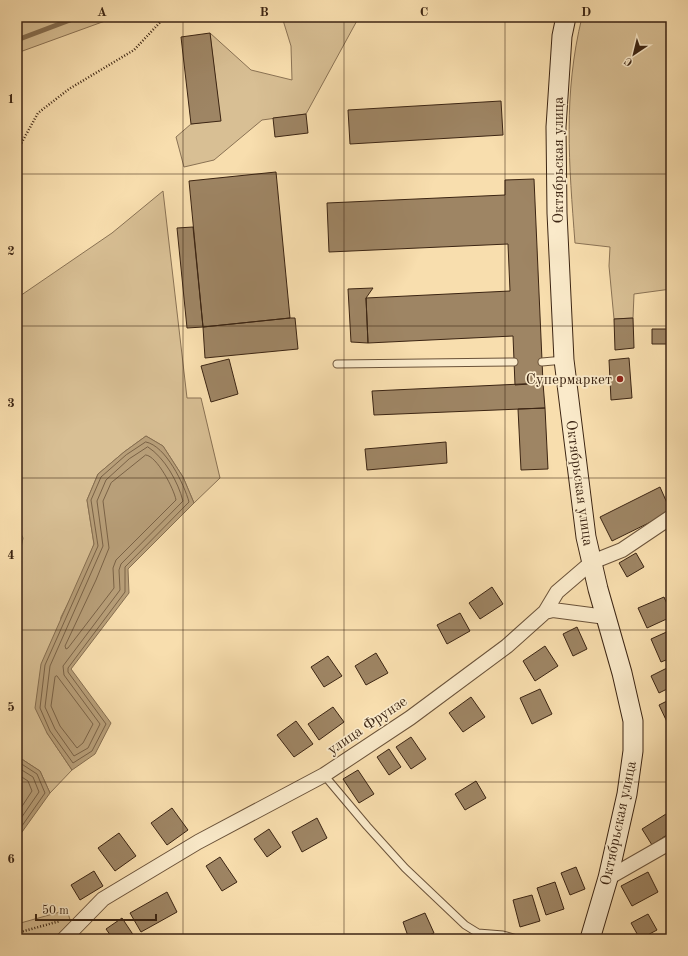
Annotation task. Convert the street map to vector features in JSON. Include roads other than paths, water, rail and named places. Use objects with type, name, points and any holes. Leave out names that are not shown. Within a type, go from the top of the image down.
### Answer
[{"type":"main road","name":"Октябрьская улица","points":[[566,17],[562,36],[556,127],[557,213],[564,360],[586,537],[622,673],[633,721],[633,751],[627,794],[608,878],[590,939]]},
{"type":"street","name":"улица Фрунзе","points":[[64,939],[103,899],[171,858],[324,774],[410,718],[507,646],[545,612],[557,592],[592,562],[622,550],[671,517]]},
{"type":"street","points":[[545,612],[553,610],[606,617]]},
{"type":"street","points":[[608,878],[671,842]]},
{"type":"lane","points":[[542,362],[564,360]]},
{"type":"lane","points":[[337,364],[514,362]]},
{"type":"lane","points":[[324,774],[400,863],[465,925],[478,933],[503,935],[517,939]]},
{"type":"water","points":[[146,436],[163,446],[183,477],[194,503],[128,569],[129,593],[71,669],[111,723],[95,754],[72,770],[47,733],[35,708],[41,664],[94,544],[87,500],[98,474]]},
{"type":"water","points":[[17,756],[40,771],[50,793],[17,839]]},
{"type":"waterway","points":[[17,40],[78,17]]},
{"type":"place","name":"Супермаркет","points":[[620,379]]}]
